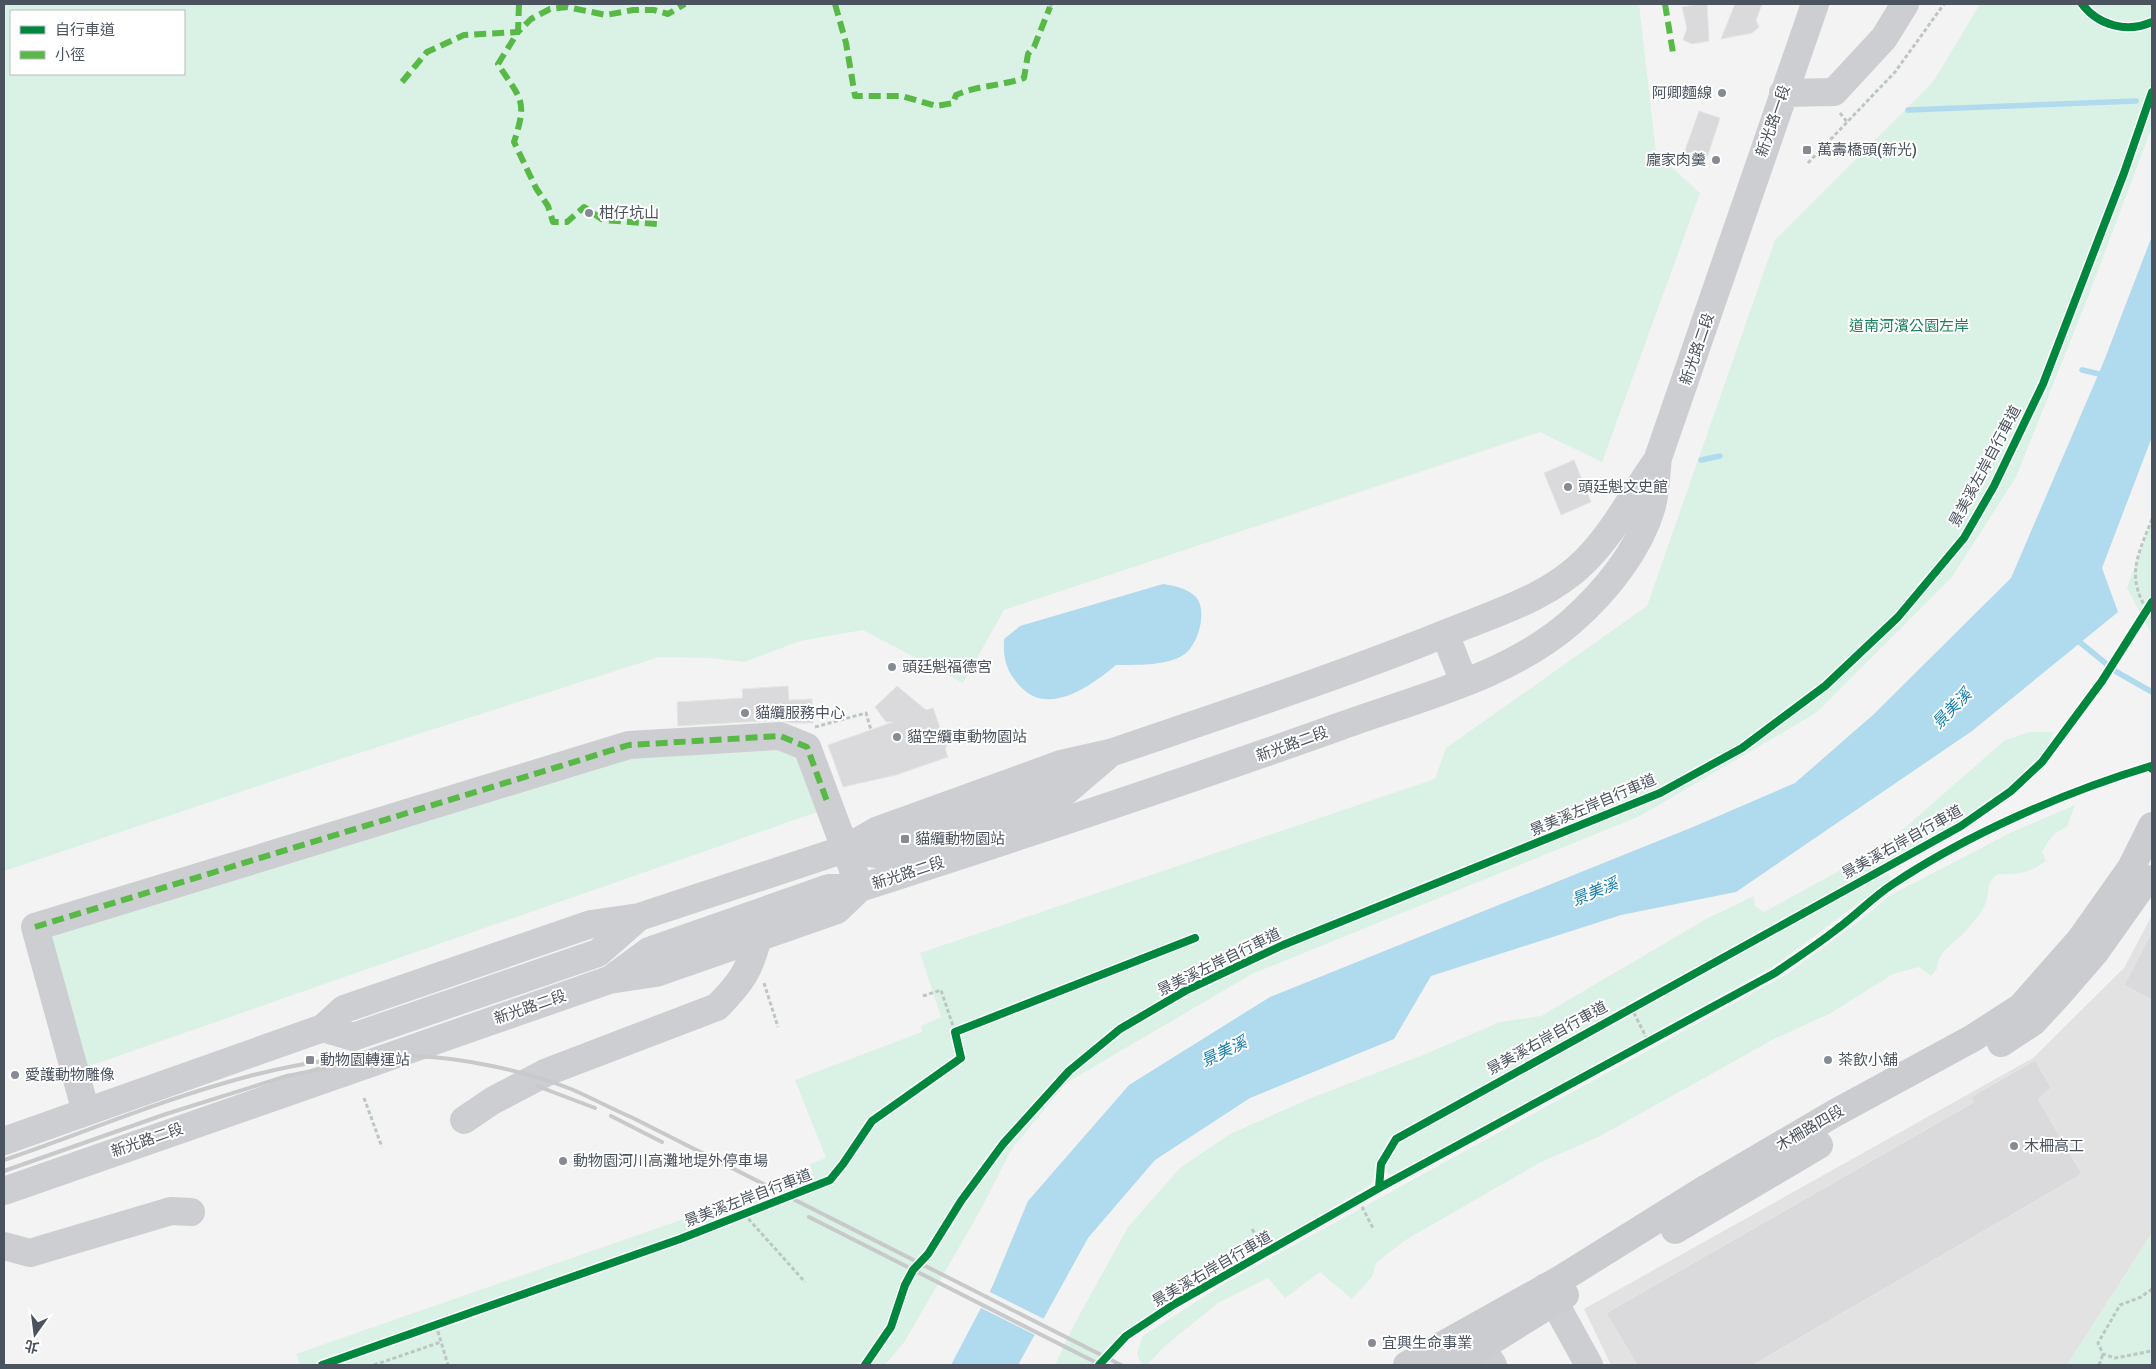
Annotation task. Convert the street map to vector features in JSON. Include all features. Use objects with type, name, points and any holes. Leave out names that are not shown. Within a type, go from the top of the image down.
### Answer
[{"type":"main road","name":"木柵路四段","points":[[1452,1365],[1488,1356],[1550,1294],[1827,1118],[1972,1038],[2021,1007],[2080,940],[2131,868],[2152,826]]},
{"type":"main road","name":"木柵路四段","points":[[1407,1365],[1550,1294],[1983,1055],[2033,1022],[2096,951],[2152,868]]},
{"type":"street","name":"新光路一段","points":[[1735,240],[1783,93],[1815,4]]},
{"type":"street","points":[[1783,93],[1834,92],[1884,38],[1905,4]]},
{"type":"street","name":"新光路二段","points":[[4,1191],[609,980],[656,973],[837,910],[860,888],[1202,776],[1464,682],[1522,657],[1571,622],[1615,576],[1637,542],[1652,506],[1658,458],[1735,240]]},
{"type":"street","name":"新光路二段","points":[[4,1141],[323,1028],[344,1009],[591,924],[639,917],[845,849],[876,831],[895,824],[1061,764],[1110,753],[1400,652],[1524,602],[1559,582],[1586,561],[1608,534],[1658,458]]},
{"type":"street","points":[[1445,634],[1464,682]]},
{"type":"street","points":[[86,1112],[34,927],[629,745],[780,736],[807,747],[860,888],[829,888],[649,951],[609,980]]},
{"type":"street","points":[[464,1120],[492,1101],[547,1072],[717,1006],[736,988],[752,963],[758,937]]},
{"type":"street","points":[[4,1246],[30,1253],[171,1211],[190,1212]]},
{"type":"street","points":[[1550,1294],[1589,1365]]},
{"type":"path","points":[[1808,163],[1895,72],[1944,4]]},
{"type":"path","points":[[2152,519],[2135,561],[2134,575],[2139,593],[2152,617]]},
{"type":"path","points":[[2142,618],[2152,602]]},
{"type":"path","points":[[780,736],[866,713],[871,730]]},
{"type":"path","points":[[923,996],[941,990],[957,1041]]},
{"type":"path","points":[[771,1005],[778,1027]]},
{"type":"path","points":[[1631,1007],[1648,1041]]},
{"type":"path","points":[[954,1032],[964,1029]]},
{"type":"path","points":[[1639,1046],[1656,1037]]},
{"type":"path","points":[[364,1098],[382,1147]]},
{"type":"path","points":[[1350,1205],[1362,1199],[1374,1230]]},
{"type":"path","points":[[748,1212],[805,1282]]},
{"type":"path","points":[[1252,1229],[1266,1252]]},
{"type":"path","points":[[2099,1365],[2103,1354],[2098,1341],[2112,1322],[2120,1305],[2141,1297],[2152,1289]]},
{"type":"path","points":[[434,1316],[448,1365]]},
{"type":"path","points":[[428,1328],[446,1322]]},
{"type":"path","points":[[374,1365],[441,1342]]},
{"type":"path","points":[[2103,1354],[2115,1358],[2152,1351]]},
{"type":"shaded area","name":"木柵高工","points":[[2152,915],[2152,1233],[2067,1365],[1611,1365],[1584,1309],[2033,1058],[2124,968]]},
{"type":"green space","points":[[4,4],[1639,4],[1656,153],[1700,193],[1602,462],[1540,432],[1004,610],[963,683],[863,630],[800,641],[744,662],[710,658],[659,657],[306,770],[4,871]]},
{"type":"green space","name":"道南河濱公園左岸","points":[[1980,4],[2152,4],[2152,127],[2088,297],[2016,477],[1952,577],[1816,713],[1640,816],[1252,974],[1066,1083],[1011,1150],[980,1211],[905,1341],[885,1365],[300,1365],[296,1354],[813,1174],[810,1164],[826,1158],[795,1080],[922,1032],[921,1026],[941,1017],[920,953],[1435,779],[1446,748],[1647,606],[1775,240],[1933,82]]},
{"type":"green space","points":[[2152,519],[2152,635],[2127,588]]},
{"type":"green space","points":[[2030,732],[2053,732],[2049,746],[2025,775],[2003,795],[1952,828],[1861,876],[1744,943],[1645,994],[1389,1138],[1377,1163],[1372,1184],[1295,1230],[1203,1280],[1153,1313],[1107,1365],[1055,1365],[1074,1325],[1128,1227],[1180,1168],[1230,1134],[1316,1096],[1423,1055],[1500,1022],[1541,1016],[1708,918],[1754,896],[1755,906],[1764,912],[1846,867],[1899,833],[2005,740]]},
{"type":"green space","points":[[788,750],[807,761],[823,810],[81,1069],[42,936],[621,758]]},
{"type":"green space","points":[[2075,805],[2067,827],[2049,840],[2042,852],[2046,861],[2029,871],[1997,874],[1993,878],[1989,884],[1986,902],[1981,912],[1965,932],[1944,951],[1938,962],[1937,969],[1931,976],[1919,967],[1893,974],[1831,1013],[1774,1039],[1600,1136],[1539,1163],[1404,1241],[1376,1263],[1372,1277],[1352,1299],[1320,1272],[1285,1298],[1268,1278],[1218,1303],[1165,1346],[1147,1365],[1141,1363],[1137,1353],[1143,1336],[1227,1282],[1787,974],[1855,924],[1889,896],[2012,832]]},
{"type":"green space","points":[[1887,871],[1891,879],[1774,966],[1473,1132],[1391,1175],[1387,1173],[1388,1162],[1392,1153],[1417,1131]]},
{"type":"green space","points":[[2152,1233],[2152,1365],[2067,1365]]},
{"type":"water","name":"景美溪","points":[[2152,236],[2152,437],[2102,568],[2118,612],[1972,731],[1736,892],[1621,915],[1431,976],[1394,1039],[1250,1098],[1155,1160],[1088,1238],[1018,1365],[951,1365],[993,1285],[1028,1201],[1129,1085],[1270,997],[1693,827],[1795,783],[1874,714],[2011,578],[2104,361]]},
{"type":"water","points":[[1163,584],[1192,593],[1199,602],[1201,609],[1198,633],[1191,647],[1181,657],[1153,664],[1116,665],[1082,689],[1055,699],[1042,699],[1030,694],[1011,675],[1005,658],[1004,639],[1020,626]]},
{"type":"pier","points":[[988,1291],[1046,1320],[1037,1336],[979,1307]]},
{"type":"building","points":[[1707,4],[1709,41],[1692,44],[1683,40],[1687,28],[1682,7]]},
{"type":"building","points":[[1735,4],[1762,4],[1756,20],[1759,27],[1752,33],[1721,39]]},
{"type":"building","points":[[1699,111],[1720,118],[1705,164],[1683,156]]},
{"type":"building","name":"頭廷魁文史館","points":[[1574,460],[1591,502],[1561,515],[1544,473]]},
{"type":"building","name":"貓纜服務中心","points":[[788,686],[789,700],[812,699],[813,723],[791,723],[779,720],[678,726],[677,702],[743,698],[742,689]]},
{"type":"building","name":"貓空纜車動物園站","points":[[897,686],[926,710],[933,708],[947,747],[945,748],[948,757],[896,775],[843,787],[828,745],[893,722],[886,722],[875,707]]},
{"type":"building","points":[[2152,932],[2152,1000],[2124,985]]},
{"type":"building","points":[[2035,1060],[2051,1088],[2038,1099],[2082,1174],[1753,1365],[1637,1365],[1606,1313],[1974,1102],[1971,1097]]},
{"type":"waterway","points":[[1908,110],[2136,101]]},
{"type":"waterway","points":[[2082,370],[2104,375]]},
{"type":"waterway","points":[[1701,460],[1720,456]]},
{"type":"waterway","points":[[2076,639],[2115,671],[2152,692]]},
{"type":"railway","points":[[4,1160],[206,1088],[310,1063],[363,1057],[416,1056],[454,1059],[495,1066],[553,1082],[587,1096],[1121,1365]]},
{"type":"railway","points":[[4,1171],[166,1114],[287,1076],[327,1068]]},
{"type":"railway","points":[[537,1086],[595,1108]]},
{"type":"railway","points":[[611,1116],[662,1142]]},
{"type":"railway","points":[[809,1217],[1101,1365]]},
{"type":"marked path","points":[[519,4],[518,32],[498,64],[520,100],[521,117],[514,142],[536,188],[548,206],[553,222],[567,222],[584,207],[603,220],[657,224]]},
{"type":"marked path","points":[[402,82],[427,52],[464,35],[518,32],[531,19],[550,9],[567,7],[606,15],[633,10],[654,10],[668,14],[685,4]]},
{"type":"marked path","points":[[835,4],[846,43],[855,96],[902,96],[936,106],[953,103],[956,95],[964,92],[1024,78],[1028,54],[1034,47],[1050,7]]},
{"type":"marked path","points":[[1665,4],[1673,53]]},
{"type":"marked path","points":[[35,927],[629,745],[780,736],[807,747],[828,804]]},
{"type":"cycle path","points":[[2082,4],[2097,18],[2114,25],[2133,27],[2152,22]]},
{"type":"cycle path","name":"景美溪左岸自行車道","points":[[865,1365],[891,1327],[905,1285],[913,1270],[928,1254],[961,1201],[1003,1144],[1069,1071],[1120,1029],[1185,991],[1283,945],[1660,793],[1742,748],[1825,686],[1898,617],[1964,538],[1994,486],[2043,384],[2124,173],[2152,92]]},
{"type":"cycle path","name":"景美溪右岸自行車道","points":[[1379,1188],[1381,1164],[1396,1139],[1961,826],[2011,791],[2042,762],[2102,681],[2152,602]]},
{"type":"cycle path","name":"景美溪右岸自行車道","points":[[1099,1365],[1126,1336],[1173,1305],[1379,1188],[1775,973],[1844,924],[1886,889],[1953,848],[2018,816],[2085,788],[2151,766],[2152,769]]},
{"type":"cycle path","name":"景美溪左岸自行車道","points":[[322,1365],[680,1239],[830,1180],[872,1121],[961,1058],[955,1032],[1195,938]]},
{"type":"place","name":"阿卿麵線","points":[[1722,93]]},
{"type":"place","name":"萬壽橋頭(新光)","points":[[1807,150]]},
{"type":"place","name":"龐家肉羹","points":[[1716,160]]},
{"type":"place","name":"柑仔坑山","points":[[589,213]]},
{"type":"place","name":"頭廷魁文史館","points":[[1568,487]]},
{"type":"place","name":"頭廷魁福德宮","points":[[892,667]]},
{"type":"place","name":"貓纜服務中心","points":[[745,713]]},
{"type":"place","name":"貓空纜車動物園站","points":[[897,737]]},
{"type":"place","name":"貓纜動物園站","points":[[905,839]]},
{"type":"place","name":"動物園轉運站","points":[[310,1060]]},
{"type":"place","name":"茶飲小舖","points":[[1828,1060]]},
{"type":"place","name":"愛護動物雕像","points":[[15,1075]]},
{"type":"place","name":"木柵高工","points":[[2014,1146]]},
{"type":"place","name":"動物園河川高灘地堤外停車場","points":[[563,1161]]},
{"type":"place","name":"宜興生命事業","points":[[1372,1343]]}]
